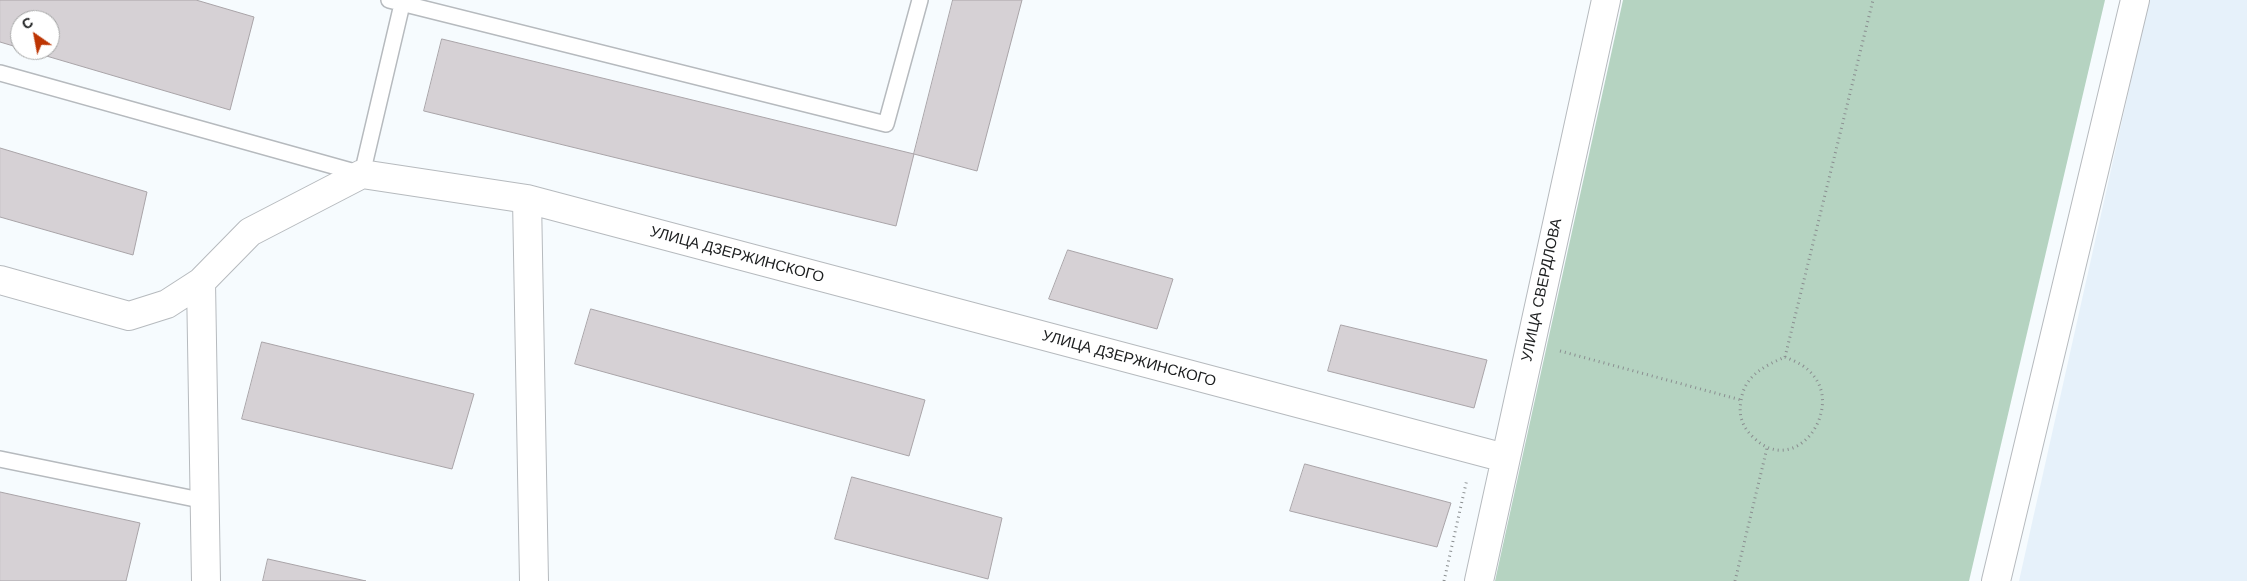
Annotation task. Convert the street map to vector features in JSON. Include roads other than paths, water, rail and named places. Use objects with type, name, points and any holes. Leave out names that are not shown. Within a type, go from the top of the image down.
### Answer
[{"type":"street","name":"УЛИЦА СВЕРДЛОВА","points":[[1479,581],[1606,0]]},
{"type":"street","points":[[1996,581],[2135,0]]},
{"type":"street","points":[[0,280],[129,316],[167,304],[201,282],[250,232],[362,174]]},
{"type":"street","name":"УЛИЦА ДЗЕРЖИНСКОГО","points":[[362,174],[526,199],[1505,458]]},
{"type":"street","points":[[526,199],[534,581]]},
{"type":"street","points":[[201,282],[206,581]]},
{"type":"lane","points":[[0,73],[362,174],[398,1],[886,124],[920,0]]},
{"type":"lane","points":[[0,459],[205,501]]}]
